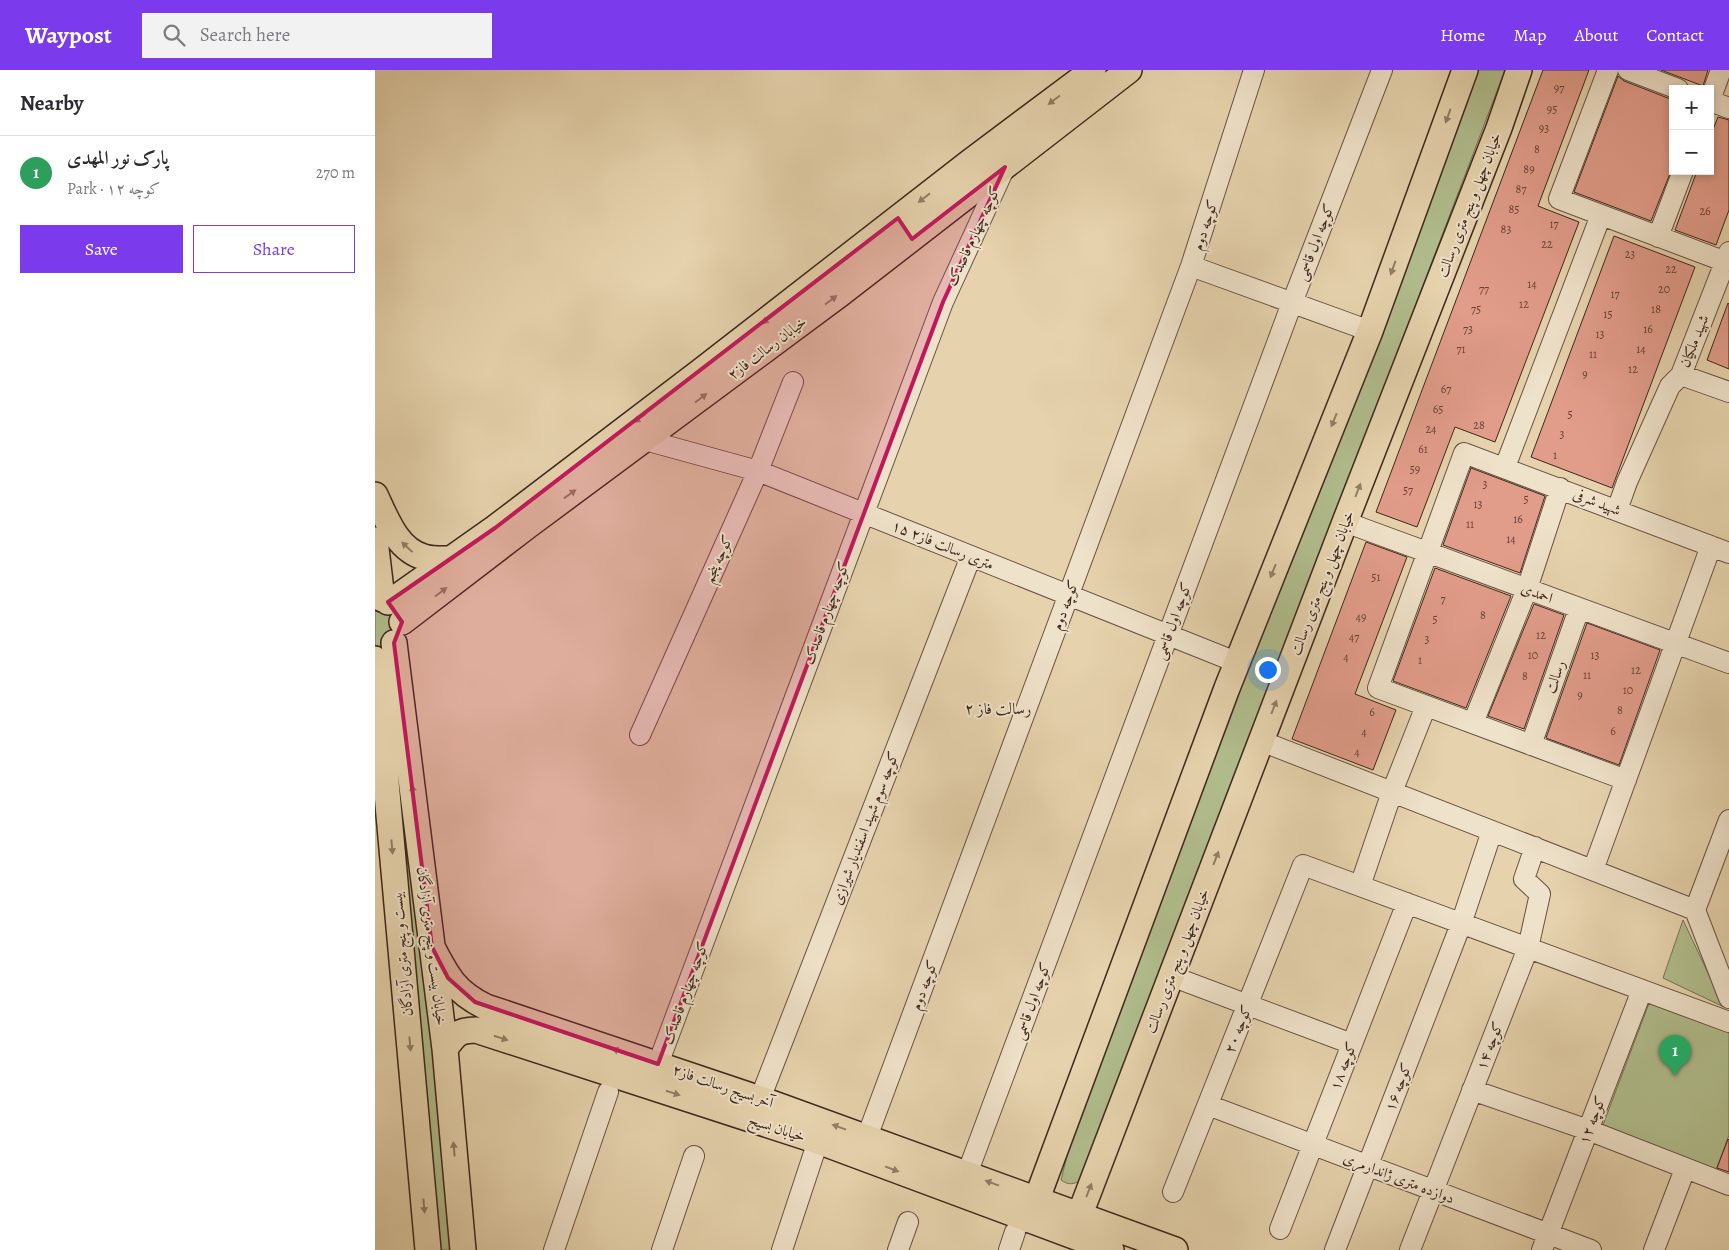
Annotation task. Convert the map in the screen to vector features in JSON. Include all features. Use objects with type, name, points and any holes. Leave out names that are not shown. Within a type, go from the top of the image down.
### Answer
[{"type":"main road","name":"خیابان رسالت فاز۲","points":[[382,600],[400,595],[495,528],[1093,70]]},
{"type":"main road","name":"خیابان رسالت فاز۲","points":[[390,638],[526,527],[912,239],[1129,70]]},
{"type":"main road","points":[[1023,1226],[1237,662],[1370,331],[1465,70]]},
{"type":"main road","name":"خیابان چهل و پنج متری رسالت","points":[[1076,1225],[1345,522],[1499,128],[1519,70]]},
{"type":"main road","points":[[375,495],[395,534],[409,551],[425,558],[452,559]]},
{"type":"main road","points":[[375,540],[382,600],[397,610],[390,638]]},
{"type":"main road","name":"خیابان بیست و پنج متری آزادگان","points":[[390,638],[445,1049],[463,1250]]},
{"type":"main road","name":"بیست و پنج متری آزادگان","points":[[375,659],[379,747],[428,1250]]},
{"type":"main road","name":"آخر بسیج رسالت فاز۲","points":[[432,947],[448,978],[458,989],[485,1007],[760,1099],[967,1174],[1023,1226]]},
{"type":"main road","name":"خیابان بسیج","points":[[475,1002],[459,1000],[452,1004],[448,1010],[449,1017],[454,1023],[818,1141],[1023,1226],[1076,1225],[1175,1250]]},
{"type":"main road","points":[[445,1049],[454,1036],[463,1030],[476,1030]]},
{"type":"main road","name":"خیابان بسیج","points":[[1076,1225],[1111,1250]]},
{"type":"street","name":"کوچه دوم","points":[[867,1137],[1191,266],[1254,70]]},
{"type":"street","name":"کوچه اول قاسمی","points":[[967,1174],[1291,303],[1382,70]]},
{"type":"street","points":[[1608,70],[1559,199],[1659,237],[1727,257]]},
{"type":"street","points":[[1628,70],[1669,86]]},
{"type":"street","points":[[1714,89],[1721,70]]},
{"type":"street","points":[[1714,102],[1729,108]]},
{"type":"street","name":"کوچه چهارم قاصدک","points":[[658,1064],[943,302],[1005,167]]},
{"type":"street","points":[[1659,237],[1682,175]]},
{"type":"street","points":[[1505,467],[1601,215]]},
{"type":"street","points":[[898,218],[912,239]]},
{"type":"street","name":"شهید ملکیان","points":[[1617,510],[1627,482],[1670,386],[1681,375],[1727,257]]},
{"type":"street","points":[[1191,266],[1370,331]]},
{"type":"street","points":[[1681,375],[1729,392]]},
{"type":"street","name":"کوچه پنجم","points":[[640,735],[758,471],[793,382]]},
{"type":"street","name":"۱۵ متری رسالت فاز۲","points":[[645,440],[758,471],[1237,662]]},
{"type":"street","name":"شهید شرفی","points":[[1427,552],[1464,453],[1720,549]]},
{"type":"street","points":[[1473,723],[1527,589],[1560,488]]},
{"type":"street","name":"احمدی","points":[[1345,522],[1729,663]]},
{"type":"street","points":[[1593,870],[1675,642],[1720,549]]},
{"type":"street","points":[[1427,552],[1377,688],[1626,780]]},
{"type":"street","name":"کوچه سوم شهید اسفندیار شیرازی","points":[[760,1099],[971,556]]},
{"type":"street","name":"رسالت","points":[[1531,745],[1579,609]]},
{"type":"street","points":[[1426,706],[1392,792],[1360,886],[1729,1022]]},
{"type":"street","points":[[1261,741],[1695,910]]},
{"type":"street","points":[[1729,820],[1695,910],[1729,998]]},
{"type":"street","name":"۱۶ کوچه","points":[[1335,1250],[1461,924],[1492,831]]},
{"type":"street","name":"‍‍ ۱۴ کوچه","points":[[1410,1250],[1528,948],[1540,894],[1524,879],[1535,848]]},
{"type":"street","name":"۲۰ کوچه","points":[[1173,1192],[1303,865],[1360,886]]},
{"type":"street","name":"۱۸ کوچه","points":[[1280,1229],[1407,904]]},
{"type":"street","points":[[1171,976],[1352,1044]]},
{"type":"street","name":"۱۲ کوچه","points":[[1545,1242],[1642,990]]},
{"type":"street","points":[[1473,1090],[1588,1130],[1729,1185]]},
{"type":"street","points":[[554,1250],[608,1092]]},
{"type":"street","name":"دوازده متری ژاندارمری","points":[[1208,1105],[1433,1190],[1545,1242],[1591,1250]]},
{"type":"street","points":[[782,1250],[818,1141]]},
{"type":"street","points":[[662,1250],[694,1156]]},
{"type":"street","points":[[1654,1250],[1685,1169]]},
{"type":"street","points":[[898,1250],[908,1222]]},
{"type":"highlighted area","points":[[1005,167],[943,302],[658,1064],[475,1002],[448,978],[432,947],[394,643],[402,622],[388,602],[495,528],[898,218],[912,239]]},
{"type":"green space","points":[[1476,70],[1505,70],[1081,1180],[1073,1184],[1066,1183],[1061,1180],[1075,1124],[1287,553]]},
{"type":"green space","points":[[375,601],[395,611],[399,625],[388,643],[375,647]]},
{"type":"green space","points":[[391,697],[407,812],[455,1250],[436,1250]]},
{"type":"green space","points":[[1683,920],[1724,1007],[1663,978]]},
{"type":"green space","points":[[1651,998],[1729,1027],[1729,1135],[1716,1170],[1603,1125]]},
{"type":"building","points":[[1543,70],[1589,70],[1538,206],[1579,222],[1495,442],[1455,427],[1417,527],[1376,512]]},
{"type":"building","points":[[1661,70],[1708,70],[1703,85]]},
{"type":"building","points":[[1618,76],[1624,81],[1669,98],[1669,175],[1651,221],[1574,192]]},
{"type":"building","points":[[1718,117],[1729,120],[1729,210],[1716,245],[1675,230],[1696,175],[1714,175],[1714,127]]},
{"type":"building","points":[[1614,236],[1695,267],[1612,488],[1531,457]]},
{"type":"building","points":[[1729,304],[1729,369],[1707,360]]},
{"type":"building","points":[[1471,468],[1545,496],[1520,573],[1443,545]]},
{"type":"building","points":[[1366,542],[1407,557],[1355,694],[1396,710],[1373,770],[1292,739]]},
{"type":"building","points":[[1435,568],[1511,596],[1466,708],[1393,681]]},
{"type":"building","points":[[1534,604],[1564,615],[1524,729],[1488,716]]},
{"type":"building","points":[[1587,623],[1660,650],[1619,765],[1546,738]]},
{"type":"building","points":[[1729,1140],[1729,1172],[1717,1168]]},
{"type":"place","name":"پارک نور المهدی","points":[[1675,1076]]},
{"type":"district","name":"رسالت فاز ۲","points":[[998,708]]}]
